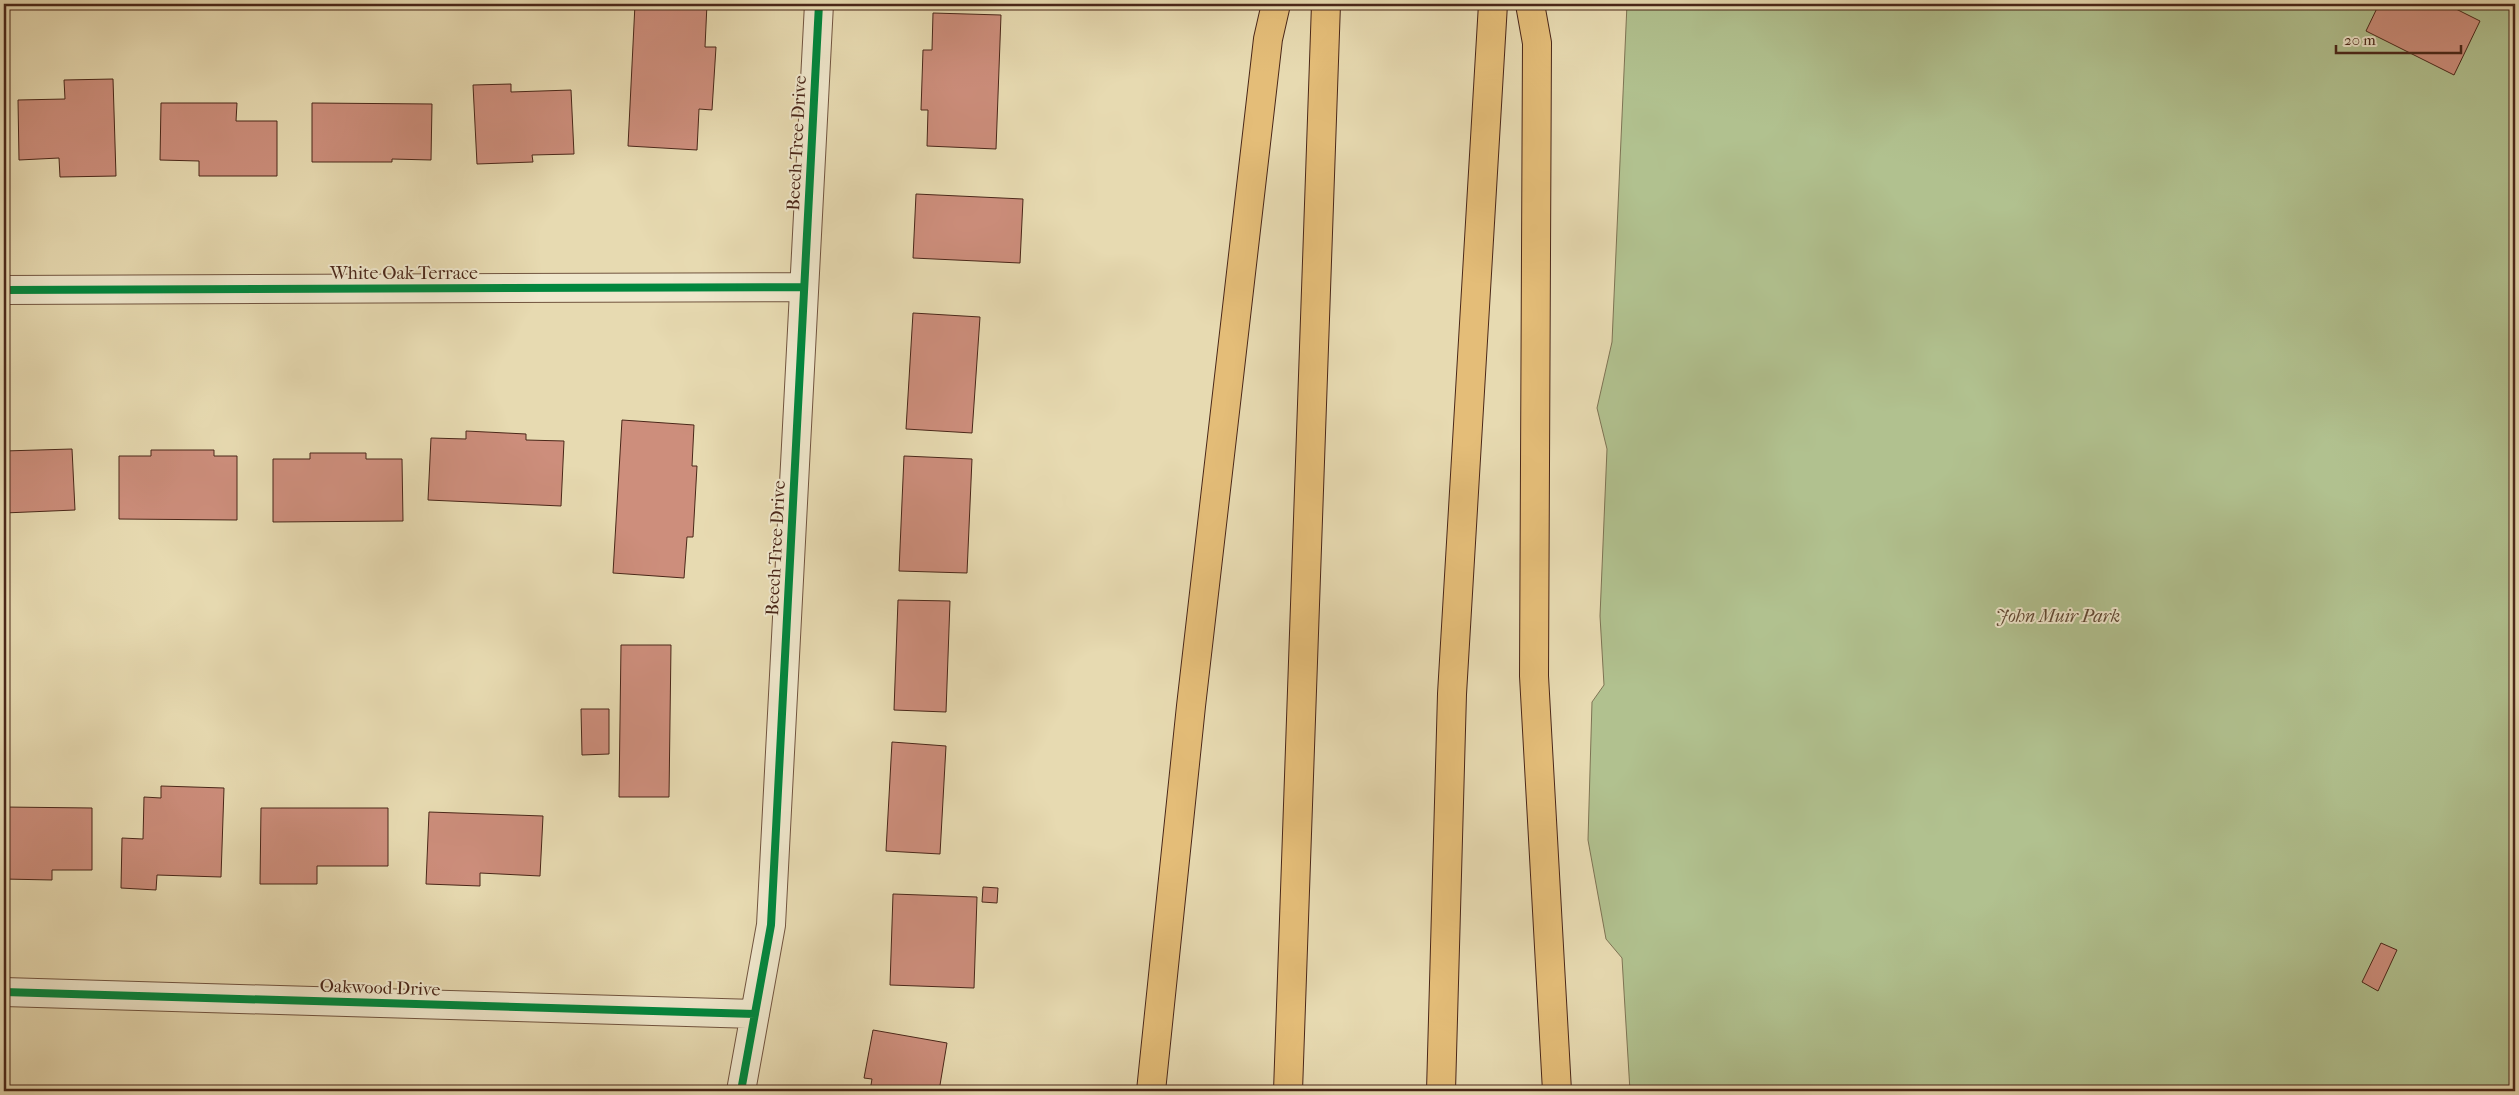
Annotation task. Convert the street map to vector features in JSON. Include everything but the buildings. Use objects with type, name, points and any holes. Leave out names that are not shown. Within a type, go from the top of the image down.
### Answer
[{"type":"highway","points":[[1151,1091],[1191,706],[1267,48],[1276,4]]},
{"type":"highway","points":[[1288,1091],[1326,4]]},
{"type":"highway","points":[[1441,1091],[1452,694],[1493,4]]},
{"type":"highway","points":[[1530,4],[1537,43],[1534,676],[1556,1091]]},
{"type":"street","name":"Beech Tree Drive","points":[[741,1091],[771,925],[820,4]]},
{"type":"street","name":"White Oak Terrace","points":[[4,290],[804,287]]},
{"type":"street","name":"Oakwood Drive","points":[[4,992],[755,1014]]},
{"type":"green space","name":"John Muir Park","points":[[1627,4],[2515,4],[2515,1091],[1630,1091],[1622,958],[1606,939],[1588,840],[1592,702],[1604,685],[1600,616],[1607,449],[1597,408],[1612,342]]},
{"type":"cycle path","points":[[741,1091],[771,925],[819,4]]},
{"type":"cycle path","points":[[4,290],[804,287]]},
{"type":"cycle path","points":[[4,992],[755,1014]]}]
